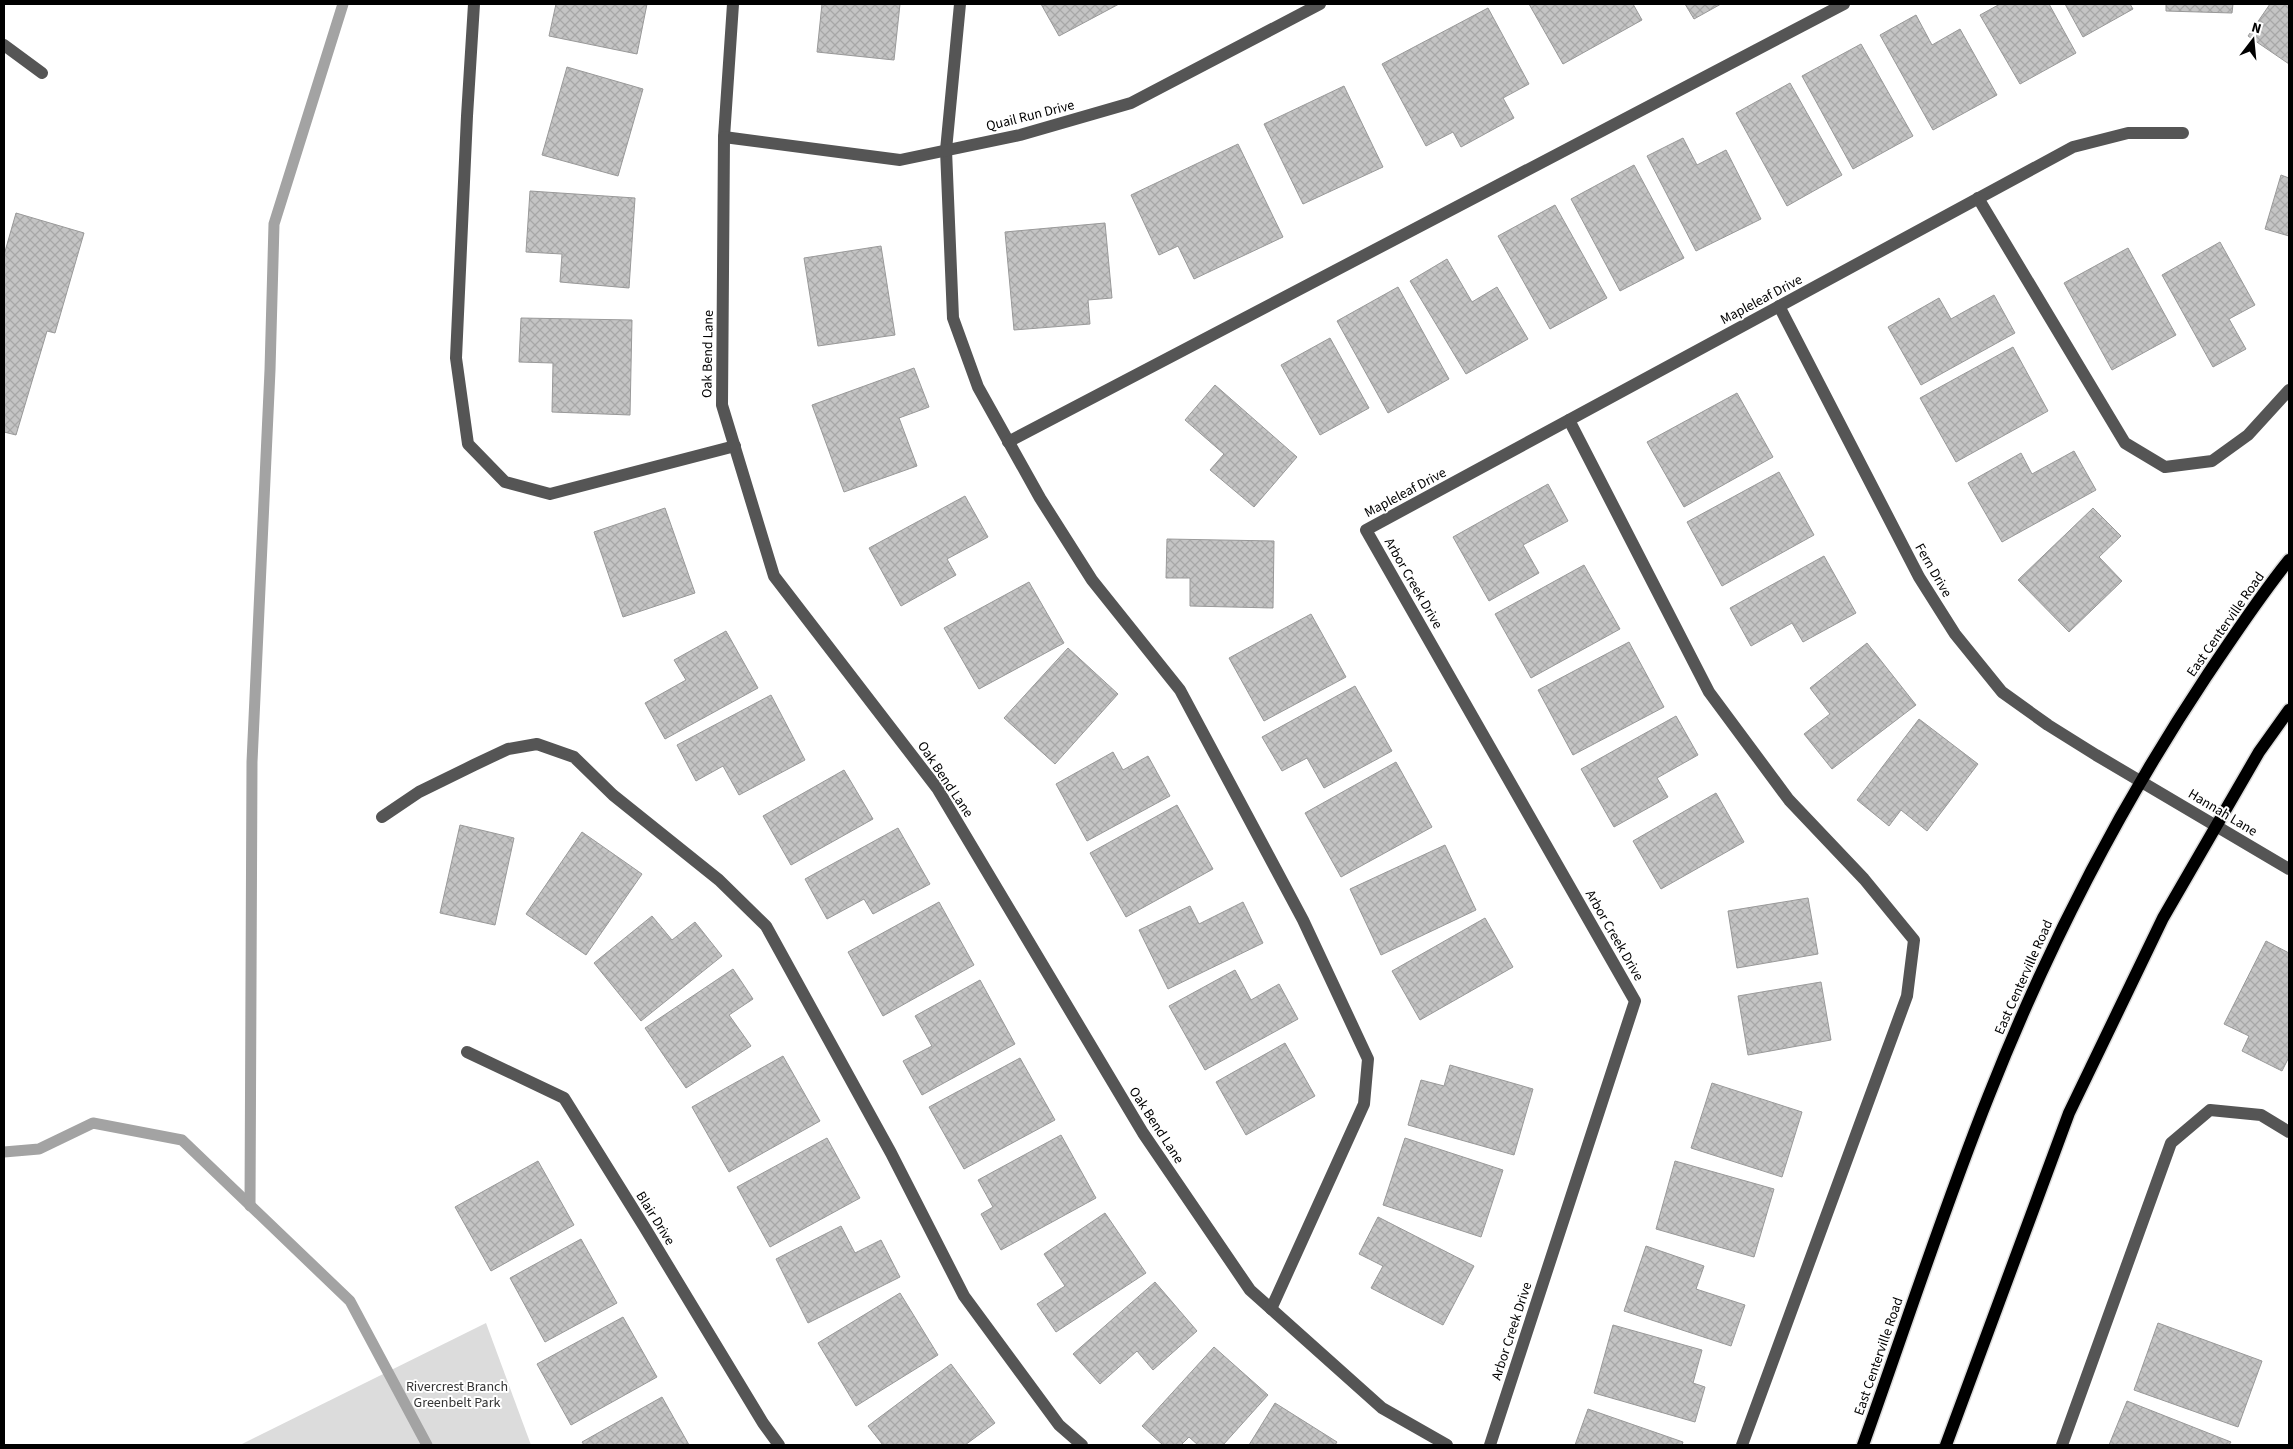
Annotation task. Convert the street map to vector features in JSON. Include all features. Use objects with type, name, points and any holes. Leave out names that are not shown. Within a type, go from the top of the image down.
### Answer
[{"type":"main road","name":"East Centerville Road","points":[[1863,1445],[1951,1192],[2036,981],[2070,910],[2170,730],[2260,596],[2289,560]]},
{"type":"main road","points":[[1946,1445],[2069,1113],[2163,918],[2215,825],[2259,752],[2289,710]]},
{"type":"street","points":[[474,4],[466,116],[456,358],[468,444],[505,482],[550,494],[734,446]]},
{"type":"street","name":"Oak Bend Lane","points":[[733,4],[724,137],[722,405],[774,576],[937,788],[1143,1133],[1250,1290],[1382,1408],[1447,1445]]},
{"type":"street","points":[[960,4],[946,150],[953,318],[978,387],[1040,498],[1092,580],[1180,690],[1303,920],[1368,1059],[1364,1104],[1271,1309]]},
{"type":"street","name":"Quail Run Drive","points":[[724,137],[900,160],[1020,135],[1131,103],[1320,4]]},
{"type":"street","points":[[1008,442],[1844,4]]},
{"type":"street","points":[[4,45],[42,73]]},
{"type":"street","name":"Mapleleaf Drive","points":[[1366,530],[2073,147],[2128,133],[2183,133]]},
{"type":"street","points":[[1978,198],[2125,443],[2166,467],[2212,461],[2248,435],[2289,390]]},
{"type":"street","name":"Fern Drive","points":[[1779,306],[1919,577],[1955,634],[2002,692],[2056,730],[2142,780]]},
{"type":"street","points":[[1569,420],[1709,692],[1789,800],[1864,880],[1914,940],[1907,996],[1742,1445]]},
{"type":"street","name":"Arbor Creek Drive","points":[[1366,530],[1635,1001],[1490,1445]]},
{"type":"street","points":[[382,817],[419,792],[474,765],[508,749],[537,744],[574,757],[613,795],[719,880],[766,926],[890,1153],[964,1296],[1059,1424],[1082,1445]]},
{"type":"street","name":"Hannah Lane","points":[[2142,780],[2289,868]]},
{"type":"street","name":"Blair Drive","points":[[467,1052],[564,1098],[763,1423],[779,1445]]},
{"type":"street","points":[[2062,1445],[2171,1143],[2210,1110],[2261,1115],[2289,1132]]},
{"type":"green space","name":"Rivercrest Branch Greenbelt Park","points":[[486,1323],[531,1445],[240,1445]]},
{"type":"building","points":[[556,4],[647,4],[637,54],[549,36]]},
{"type":"building","points":[[822,4],[900,4],[894,60],[817,52]]},
{"type":"building","points":[[1041,4],[1119,4],[1059,36]]},
{"type":"building","points":[[1529,4],[1633,4],[1642,20],[1563,64]]},
{"type":"building","points":[[1685,4],[1721,4],[1694,19]]},
{"type":"building","points":[[2000,4],[2049,4],[2076,53],[2020,84],[1980,15]]},
{"type":"building","points":[[2065,4],[2130,4],[2133,9],[2083,37]]},
{"type":"building","points":[[2166,4],[2233,4],[2232,13],[2166,11]]},
{"type":"building","points":[[2270,4],[2289,4],[2289,64],[2248,36]]},
{"type":"building","points":[[1488,8],[1529,84],[1503,98],[1514,118],[1461,147],[1453,132],[1426,146],[1382,64]]},
{"type":"building","points":[[1916,15],[1932,45],[1960,29],[1997,95],[1933,130],[1880,35]]},
{"type":"building","points":[[1861,44],[1913,136],[1853,169],[1802,76]]},
{"type":"building","points":[[567,67],[643,89],[618,176],[542,155]]},
{"type":"building","points":[[1790,83],[1842,175],[1787,206],[1736,113]]},
{"type":"building","points":[[1344,86],[1383,167],[1303,204],[1264,124]]},
{"type":"building","points":[[1683,138],[1697,165],[1726,150],[1761,219],[1696,251],[1647,156]]},
{"type":"building","points":[[1238,144],[1283,237],[1194,279],[1178,246],[1159,255],[1131,195]]},
{"type":"building","points":[[1634,165],[1684,258],[1620,291],[1571,199]]},
{"type":"building","points":[[2281,175],[2289,178],[2289,236],[2265,229]]},
{"type":"building","points":[[530,191],[635,198],[629,288],[560,282],[562,254],[526,252]]},
{"type":"building","points":[[1555,205],[1607,298],[1550,329],[1498,236]]},
{"type":"building","points":[[16,213],[84,233],[55,333],[47,331],[16,435],[4,432],[4,255]]},
{"type":"building","points":[[1105,223],[1112,298],[1088,300],[1090,324],[1014,330],[1005,232]]},
{"type":"building","points":[[2220,242],[2255,305],[2229,319],[2246,349],[2213,367],[2162,275]]},
{"type":"building","points":[[881,246],[895,335],[818,346],[804,258]]},
{"type":"building","points":[[2128,248],[2176,335],[2112,370],[2064,283]]},
{"type":"building","points":[[1447,259],[1472,302],[1497,287],[1528,339],[1466,374],[1410,281]]},
{"type":"building","points":[[1398,287],[1449,379],[1388,413],[1337,321]]},
{"type":"building","points":[[1994,295],[2015,333],[1921,385],[1888,327],[1939,298],[1951,319]]},
{"type":"building","points":[[521,318],[632,320],[630,415],[552,412],[553,363],[519,362]]},
{"type":"building","points":[[1330,338],[1369,408],[1320,435],[1281,365]]},
{"type":"building","points":[[2013,347],[2048,411],[1956,462],[1920,398]]},
{"type":"building","points":[[914,368],[929,407],[899,418],[917,466],[844,492],[812,405]]},
{"type":"building","points":[[1215,385],[1297,457],[1254,507],[1210,470],[1224,454],[1185,420]]},
{"type":"building","points":[[1737,393],[1773,457],[1684,507],[1647,442]]},
{"type":"building","points":[[2074,451],[2096,490],[2002,542],[1968,483],[2021,453],[2032,474]]},
{"type":"building","points":[[1779,472],[1814,535],[1722,586],[1687,522]]},
{"type":"building","points":[[1548,484],[1568,521],[1523,545],[1539,573],[1489,601],[1453,537]]},
{"type":"building","points":[[965,496],[988,537],[947,559],[956,575],[901,606],[869,548]]},
{"type":"building","points":[[665,508],[695,593],[623,617],[594,532]]},
{"type":"building","points":[[2093,508],[2121,536],[2099,557],[2122,581],[2069,632],[2018,580]]},
{"type":"building","points":[[1167,539],[1274,541],[1273,608],[1190,606],[1190,578],[1166,578]]},
{"type":"building","points":[[1824,556],[1856,613],[1803,642],[1792,623],[1751,646],[1730,608]]},
{"type":"building","points":[[1584,565],[1620,629],[1531,678],[1495,614]]},
{"type":"building","points":[[1029,582],[1064,643],[979,689],[944,628]]},
{"type":"building","points":[[1311,614],[1346,677],[1264,721],[1229,658]]},
{"type":"building","points":[[726,631],[758,688],[665,739],[645,703],[686,680],[674,660]]},
{"type":"building","points":[[1629,642],[1664,707],[1573,755],[1538,690]]},
{"type":"building","points":[[1867,643],[1916,705],[1832,769],[1804,734],[1830,714],[1810,688]]},
{"type":"building","points":[[1068,648],[1118,694],[1055,764],[1004,718]]},
{"type":"building","points":[[1355,686],[1392,751],[1324,788],[1307,758],[1282,771],[1262,737]]},
{"type":"building","points":[[771,695],[805,760],[739,795],[723,766],[696,781],[677,745]]},
{"type":"building","points":[[1676,716],[1698,755],[1657,778],[1668,797],[1614,827],[1581,769]]},
{"type":"building","points":[[1919,719],[1978,764],[1927,831],[1901,810],[1889,826],[1857,800]]},
{"type":"building","points":[[1113,752],[1123,770],[1148,756],[1170,796],[1087,841],[1056,784]]},
{"type":"building","points":[[1396,762],[1432,827],[1341,877],[1305,813]]},
{"type":"building","points":[[844,770],[873,819],[791,865],[763,816]]},
{"type":"building","points":[[1716,793],[1744,842],[1661,889],[1633,841]]},
{"type":"building","points":[[1177,805],[1213,869],[1126,917],[1090,853]]},
{"type":"building","points":[[460,825],[514,838],[495,925],[440,913]]},
{"type":"building","points":[[898,828],[930,884],[873,914],[864,899],[827,919],[805,879]]},
{"type":"building","points":[[582,832],[642,874],[586,955],[526,914]]},
{"type":"building","points":[[1445,845],[1476,910],[1381,955],[1350,889]]},
{"type":"building","points":[[1808,898],[1818,954],[1737,968],[1728,911]]},
{"type":"building","points":[[939,902],[974,965],[883,1016],[848,952]]},
{"type":"building","points":[[1243,902],[1263,943],[1168,989],[1139,930],[1190,906],[1199,924]]},
{"type":"building","points":[[652,916],[672,940],[695,922],[722,956],[641,1021],[594,963]]},
{"type":"building","points":[[1485,918],[1513,967],[1420,1020],[1392,971]]},
{"type":"building","points":[[2266,941],[2289,953],[2289,1057],[2282,1071],[2242,1051],[2249,1036],[2224,1024]]},
{"type":"building","points":[[733,969],[753,999],[729,1015],[751,1046],[686,1088],[645,1028]]},
{"type":"building","points":[[1235,970],[1251,1000],[1279,984],[1298,1019],[1205,1070],[1169,1006]]},
{"type":"building","points":[[980,980],[1015,1044],[922,1095],[903,1061],[932,1046],[915,1016]]},
{"type":"building","points":[[1821,982],[1831,1040],[1748,1055],[1738,996]]},
{"type":"building","points":[[1285,1043],[1315,1096],[1246,1135],[1216,1082]]},
{"type":"building","points":[[783,1056],[820,1121],[729,1172],[692,1107]]},
{"type":"building","points":[[1020,1058],[1055,1120],[964,1169],[929,1107]]},
{"type":"building","points":[[1450,1065],[1533,1089],[1514,1155],[1408,1125],[1421,1080],[1444,1086]]},
{"type":"building","points":[[1712,1083],[1802,1112],[1782,1177],[1691,1148]]},
{"type":"building","points":[[1061,1135],[1096,1198],[1001,1250],[981,1214],[993,1207],[978,1180]]},
{"type":"building","points":[[827,1138],[860,1198],[770,1247],[737,1187]]},
{"type":"building","points":[[1405,1138],[1503,1170],[1481,1237],[1383,1205]]},
{"type":"building","points":[[538,1161],[574,1225],[491,1271],[455,1207]]},
{"type":"building","points":[[1675,1161],[1774,1189],[1754,1257],[1656,1229]]},
{"type":"building","points":[[1105,1213],[1146,1273],[1056,1332],[1037,1304],[1065,1286],[1044,1254]]},
{"type":"building","points":[[1378,1217],[1474,1266],[1443,1325],[1371,1288],[1383,1266],[1359,1254]]},
{"type":"building","points":[[841,1226],[855,1253],[881,1240],[900,1277],[808,1323],[776,1259]]},
{"type":"building","points":[[581,1239],[617,1303],[545,1342],[510,1278]]},
{"type":"building","points":[[1646,1246],[1704,1266],[1696,1289],[1745,1305],[1731,1346],[1624,1311]]},
{"type":"building","points":[[1155,1282],[1197,1331],[1153,1370],[1137,1351],[1100,1384],[1073,1354]]},
{"type":"building","points":[[900,1293],[938,1355],[856,1406],[818,1343]]},
{"type":"building","points":[[623,1317],[657,1377],[571,1425],[537,1364]]},
{"type":"building","points":[[2158,1323],[2262,1361],[2238,1427],[2134,1390]]},
{"type":"building","points":[[1613,1325],[1702,1350],[1693,1383],[1705,1387],[1695,1422],[1594,1393]]},
{"type":"building","points":[[1214,1347],[1268,1395],[1223,1445],[1198,1445],[1189,1437],[1181,1445],[1163,1445],[1142,1426]]},
{"type":"building","points":[[951,1364],[995,1423],[965,1445],[883,1445],[868,1426]]},
{"type":"building","points":[[662,1397],[689,1445],[584,1445],[582,1442]]},
{"type":"building","points":[[2127,1401],[2231,1442],[2229,1445],[2109,1445]]},
{"type":"building","points":[[1275,1403],[1337,1442],[1335,1445],[1249,1445]]},
{"type":"building","points":[[1588,1409],[1683,1442],[1682,1445],[1575,1445]]},
{"type":"waterway","points":[[250,1206],[252,762],[270,370],[274,224],[343,4]]},
{"type":"waterway","points":[[4,1152],[39,1149],[93,1123],[182,1140],[350,1301],[427,1445]]}]
